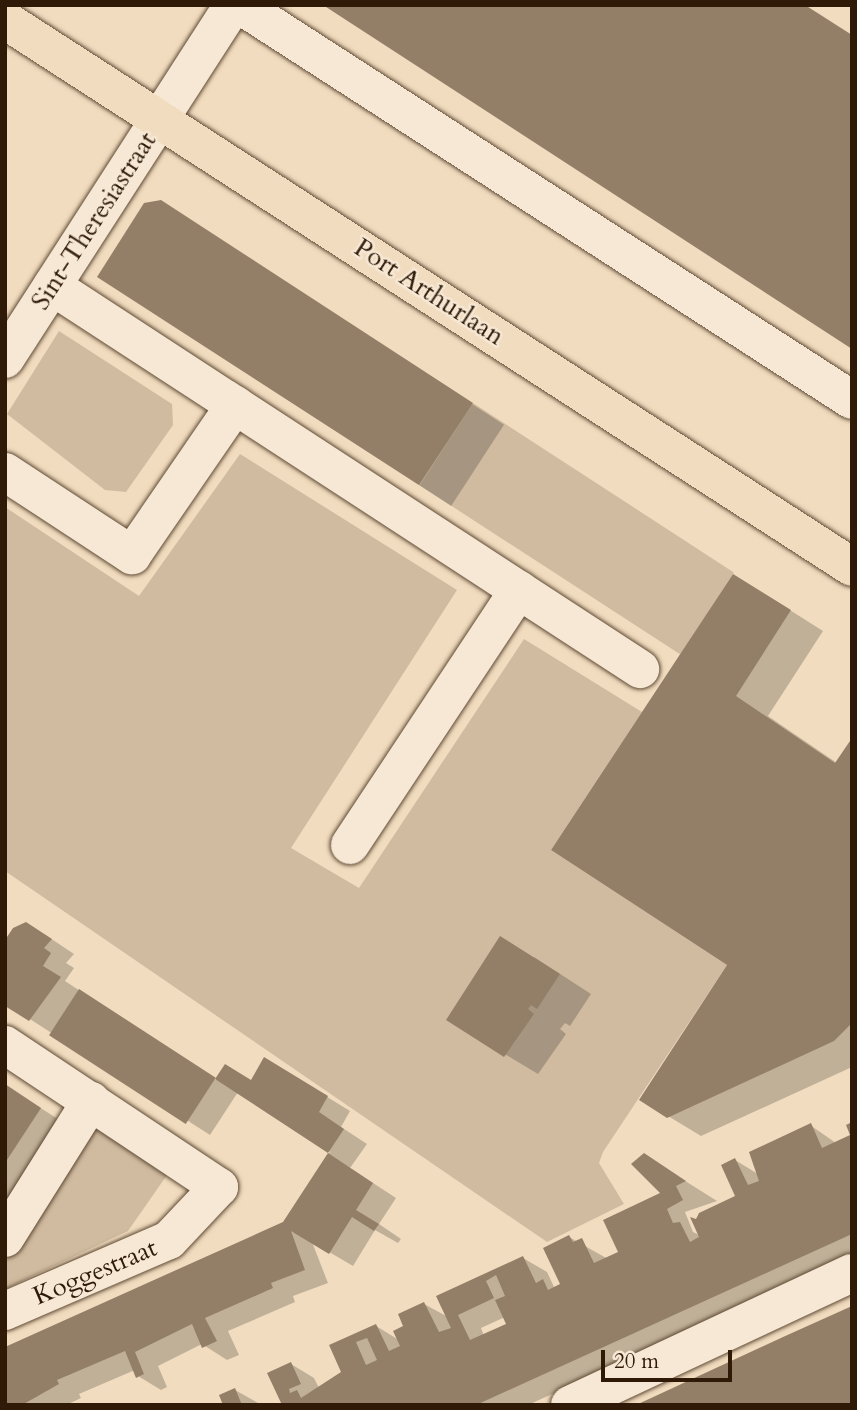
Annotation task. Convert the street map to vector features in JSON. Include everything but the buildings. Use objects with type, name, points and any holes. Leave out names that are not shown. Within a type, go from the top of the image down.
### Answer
[{"type":"main road","name":"Port Arthurlaan","points":[[5,20],[852,567]]},
{"type":"street","name":"Sint-Theresiastraat","points":[[5,359],[233,5]]},
{"type":"street","points":[[240,5],[852,400]]},
{"type":"street","points":[[52,286],[640,669]]},
{"type":"street","points":[[5,472],[132,555],[235,405]]},
{"type":"street","points":[[350,845],[519,590]]},
{"type":"street","name":"Koggestraat","points":[[5,1045],[219,1187],[169,1240],[5,1311]]},
{"type":"street","points":[[5,1238],[91,1101]]},
{"type":"street","points":[[570,1405],[852,1273]]},
{"type":"shaded area","points":[[59,331],[172,404],[173,425],[126,492],[105,490],[7,414]]},
{"type":"shaded area","points":[[473,403],[734,572],[680,655],[420,485]]},
{"type":"shaded area","points":[[240,454],[457,590],[291,848],[359,888],[524,639],[642,712],[551,850],[727,965],[603,1152],[599,1163],[624,1204],[547,1242],[5,871],[5,507],[139,596]]},
{"type":"shaded area","points":[[93,1126],[167,1175],[128,1231],[5,1289],[5,1263]]}]
